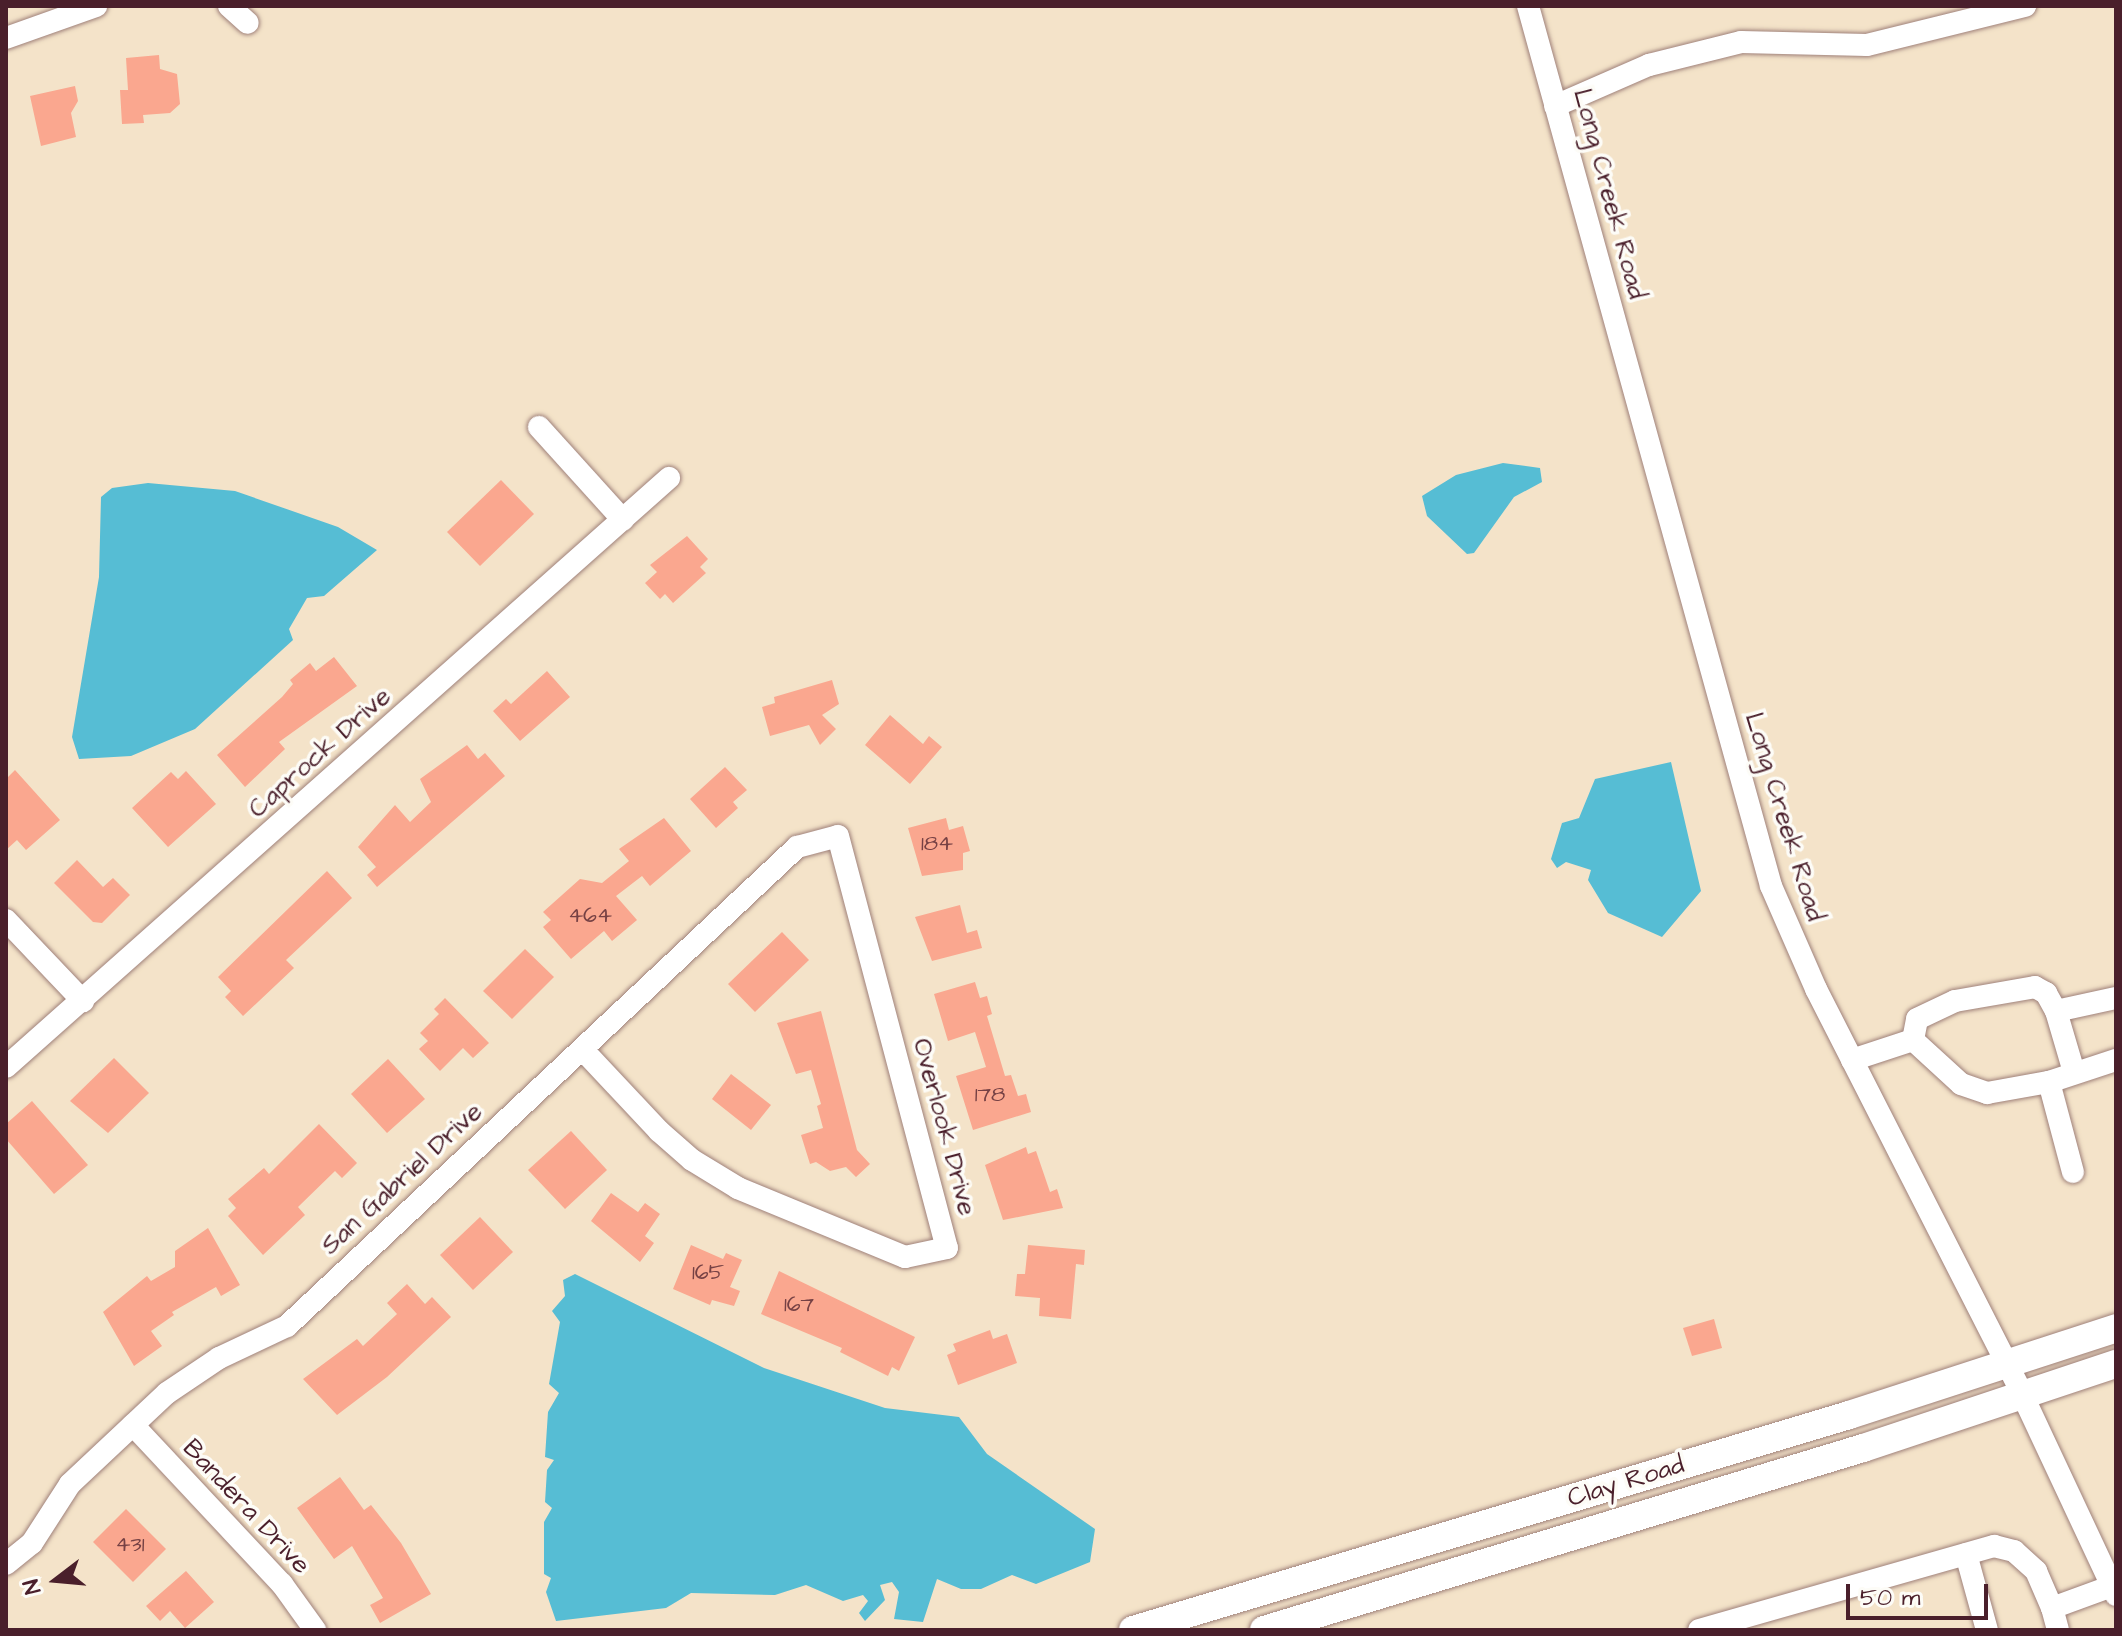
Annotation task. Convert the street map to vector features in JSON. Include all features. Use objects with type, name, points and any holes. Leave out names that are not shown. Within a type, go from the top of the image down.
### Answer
[{"type":"main road","name":"Clay Road","points":[[1133,1630],[2116,1328]]},
{"type":"main road","name":"Clay Road","points":[[1264,1630],[1320,1622],[2116,1364]]},
{"type":"street","points":[[6,38],[96,6]]},
{"type":"street","points":[[229,6],[248,23]]},
{"type":"street","name":"Long Creek Road","points":[[1528,6],[1771,886],[1852,1060],[2022,1394],[2114,1590]]},
{"type":"street","points":[[1555,106],[1649,65],[1741,42],[1867,45],[2025,6]]},
{"type":"street","points":[[539,427],[623,520]]},
{"type":"street","name":"Caprock Drive","points":[[6,1067],[669,478]]},
{"type":"street","name":"San Gabriel Drive","points":[[6,1564],[32,1543],[70,1484],[167,1393],[219,1358],[287,1326],[584,1051],[797,847],[838,836]]},
{"type":"street","name":"Overlook Drive","points":[[584,1051],[659,1131],[692,1160],[738,1188],[905,1257],[947,1248],[838,836]]},
{"type":"street","points":[[6,920],[83,1001]]},
{"type":"street","points":[[1913,1040],[1917,1019],[1955,1001],[2035,987],[2046,993],[2056,1011],[2074,1072]]},
{"type":"street","points":[[2056,1011],[2116,998]]},
{"type":"street","points":[[1852,1060],[1913,1040]]},
{"type":"street","points":[[1913,1040],[1961,1084],[1987,1093],[2049,1082],[2116,1060]]},
{"type":"street","points":[[2049,1082],[2073,1172]]},
{"type":"street","name":"Bandera Drive","points":[[133,1425],[282,1584],[315,1630]]},
{"type":"street","points":[[1699,1630],[1994,1546],[2014,1551],[2036,1571],[2058,1630]]},
{"type":"street","points":[[1966,1554],[1987,1630]]},
{"type":"street","points":[[2052,1608],[2114,1590]]},
{"type":"water","points":[[1503,463],[1540,468],[1542,482],[1514,497],[1474,553],[1467,554],[1427,516],[1422,496],[1456,475]]},
{"type":"water","points":[[148,483],[235,491],[338,527],[377,550],[324,596],[307,598],[289,629],[293,640],[195,729],[131,756],[79,759],[72,737],[99,577],[101,497],[112,488]]},
{"type":"water","points":[[1671,762],[1701,891],[1662,937],[1608,913],[1588,880],[1591,870],[1566,862],[1557,868],[1551,859],[1562,823],[1579,818],[1595,779]]},
{"type":"water","points":[[575,1274],[764,1368],[885,1408],[959,1417],[987,1454],[1095,1529],[1090,1562],[1036,1584],[1012,1575],[981,1589],[961,1589],[937,1579],[923,1622],[894,1619],[899,1592],[892,1582],[880,1585],[885,1600],[865,1621],[859,1613],[868,1601],[863,1595],[843,1601],[806,1585],[775,1595],[691,1593],[666,1608],[556,1621],[546,1592],[551,1578],[544,1574],[544,1522],[552,1508],[545,1502],[547,1470],[554,1460],[545,1457],[548,1412],[559,1393],[549,1384],[560,1322],[552,1311],[565,1296],[563,1280]]},
{"type":"building","points":[[159,55],[160,69],[177,74],[180,104],[170,113],[143,115],[144,123],[122,124],[120,90],[128,90],[126,58]]},
{"type":"building","points":[[75,86],[78,101],[71,113],[76,137],[41,146],[30,96]]},
{"type":"building","points":[[501,480],[534,514],[480,566],[447,532]]},
{"type":"building","points":[[687,536],[708,559],[700,567],[706,573],[673,603],[665,594],[660,599],[645,583],[657,572],[650,565]]},
{"type":"building","points":[[334,657],[357,686],[279,742],[285,749],[245,787],[217,755],[282,697],[293,684],[290,680],[310,663],[316,671]]},
{"type":"building","points":[[547,671],[570,697],[520,741],[493,711],[506,699],[511,704]]},
{"type":"building","points":[[832,680],[839,704],[822,715],[836,729],[820,745],[809,725],[770,736],[762,707],[775,703],[774,697]]},
{"type":"building","points":[[890,715],[923,744],[929,736],[942,747],[910,784],[865,745]]},
{"type":"building","points":[[467,745],[478,759],[485,753],[505,776],[377,887],[367,875],[376,867],[358,847],[395,805],[410,822],[431,802],[420,779]]},
{"type":"building","points":[[725,767],[747,790],[733,802],[738,808],[716,828],[690,799]]},
{"type":"building","points":[[15,770],[60,820],[26,850],[17,840],[6,850],[6,779]]},
{"type":"building","points":[[186,771],[216,804],[168,847],[132,808],[171,772],[178,779]]},
{"type":"building","points":[[664,818],[691,851],[650,886],[642,876],[616,896],[637,920],[612,941],[604,931],[571,959],[543,927],[551,920],[543,912],[580,879],[602,883],[629,861],[619,849]]},
{"type":"building","points":[[946,818],[949,830],[963,826],[970,851],[963,853],[963,870],[922,876],[908,828]]},
{"type":"building","points":[[77,860],[103,887],[113,878],[130,895],[102,923],[93,922],[54,883]]},
{"type":"building","points":[[327,871],[352,898],[286,960],[294,968],[243,1016],[225,997],[231,991],[218,977]]},
{"type":"building","points":[[960,905],[967,933],[977,930],[982,948],[932,961],[915,917]]},
{"type":"building","points":[[782,932],[809,960],[755,1012],[728,984]]},
{"type":"building","points":[[525,949],[554,977],[512,1019],[483,991]]},
{"type":"building","points":[[975,982],[980,998],[987,996],[992,1014],[987,1016],[1005,1076],[1011,1075],[1018,1096],[1026,1094],[1031,1112],[973,1130],[956,1076],[986,1067],[975,1032],[948,1041],[934,994]]},
{"type":"building","points":[[445,998],[489,1043],[473,1058],[463,1048],[440,1071],[419,1049],[428,1041],[420,1033],[439,1014],[434,1009]]},
{"type":"building","points":[[821,1011],[857,1150],[870,1164],[856,1177],[846,1167],[830,1171],[816,1162],[810,1164],[801,1135],[823,1128],[817,1106],[821,1104],[811,1070],[796,1074],[777,1023]]},
{"type":"building","points":[[114,1058],[149,1093],[108,1133],[70,1101]]},
{"type":"building","points":[[388,1059],[425,1099],[387,1133],[351,1094]]},
{"type":"building","points":[[731,1074],[771,1105],[751,1130],[712,1099]]},
{"type":"building","points":[[32,1101],[88,1165],[54,1194],[6,1139],[6,1124]]},
{"type":"building","points":[[319,1124],[357,1163],[342,1178],[335,1171],[298,1207],[305,1215],[263,1255],[228,1216],[236,1208],[228,1199],[264,1168],[269,1174]]},
{"type":"building","points":[[571,1131],[607,1170],[565,1209],[528,1170]]},
{"type":"building","points":[[1026,1147],[1028,1154],[1036,1151],[1050,1192],[1057,1189],[1063,1208],[1003,1220],[985,1165]]},
{"type":"building","points":[[611,1193],[638,1212],[645,1203],[660,1214],[645,1236],[654,1243],[640,1262],[591,1221]]},
{"type":"building","points":[[480,1217],[513,1252],[473,1290],[440,1255]]},
{"type":"building","points":[[208,1228],[240,1285],[221,1296],[216,1287],[172,1312],[174,1315],[151,1331],[162,1346],[134,1366],[103,1312],[147,1276],[151,1281],[175,1267],[175,1251]]},
{"type":"building","points":[[691,1245],[723,1259],[726,1253],[742,1260],[730,1287],[740,1291],[734,1306],[712,1300],[710,1305],[673,1289]]},
{"type":"building","points":[[1028,1245],[1085,1250],[1084,1265],[1076,1264],[1071,1319],[1039,1316],[1040,1298],[1015,1296],[1017,1274],[1025,1274]]},
{"type":"building","points":[[779,1271],[915,1337],[899,1371],[892,1367],[888,1376],[840,1352],[842,1348],[761,1314]]},
{"type":"building","points":[[407,1284],[425,1304],[432,1297],[451,1317],[387,1377],[337,1415],[303,1379],[357,1339],[363,1346],[397,1314],[387,1303]]},
{"type":"building","points":[[1714,1319],[1722,1348],[1692,1356],[1683,1328]]},
{"type":"building","points":[[990,1330],[993,1339],[1007,1334],[1017,1363],[958,1385],[947,1355],[956,1351],[953,1344]]},
{"type":"building","points":[[340,1477],[364,1510],[371,1505],[401,1543],[431,1594],[380,1623],[370,1605],[383,1598],[352,1546],[334,1559],[297,1508]]},
{"type":"building","points":[[126,1509],[166,1549],[133,1582],[93,1542]]},
{"type":"building","points":[[186,1571],[214,1602],[185,1628],[170,1611],[160,1621],[146,1606]]}]
